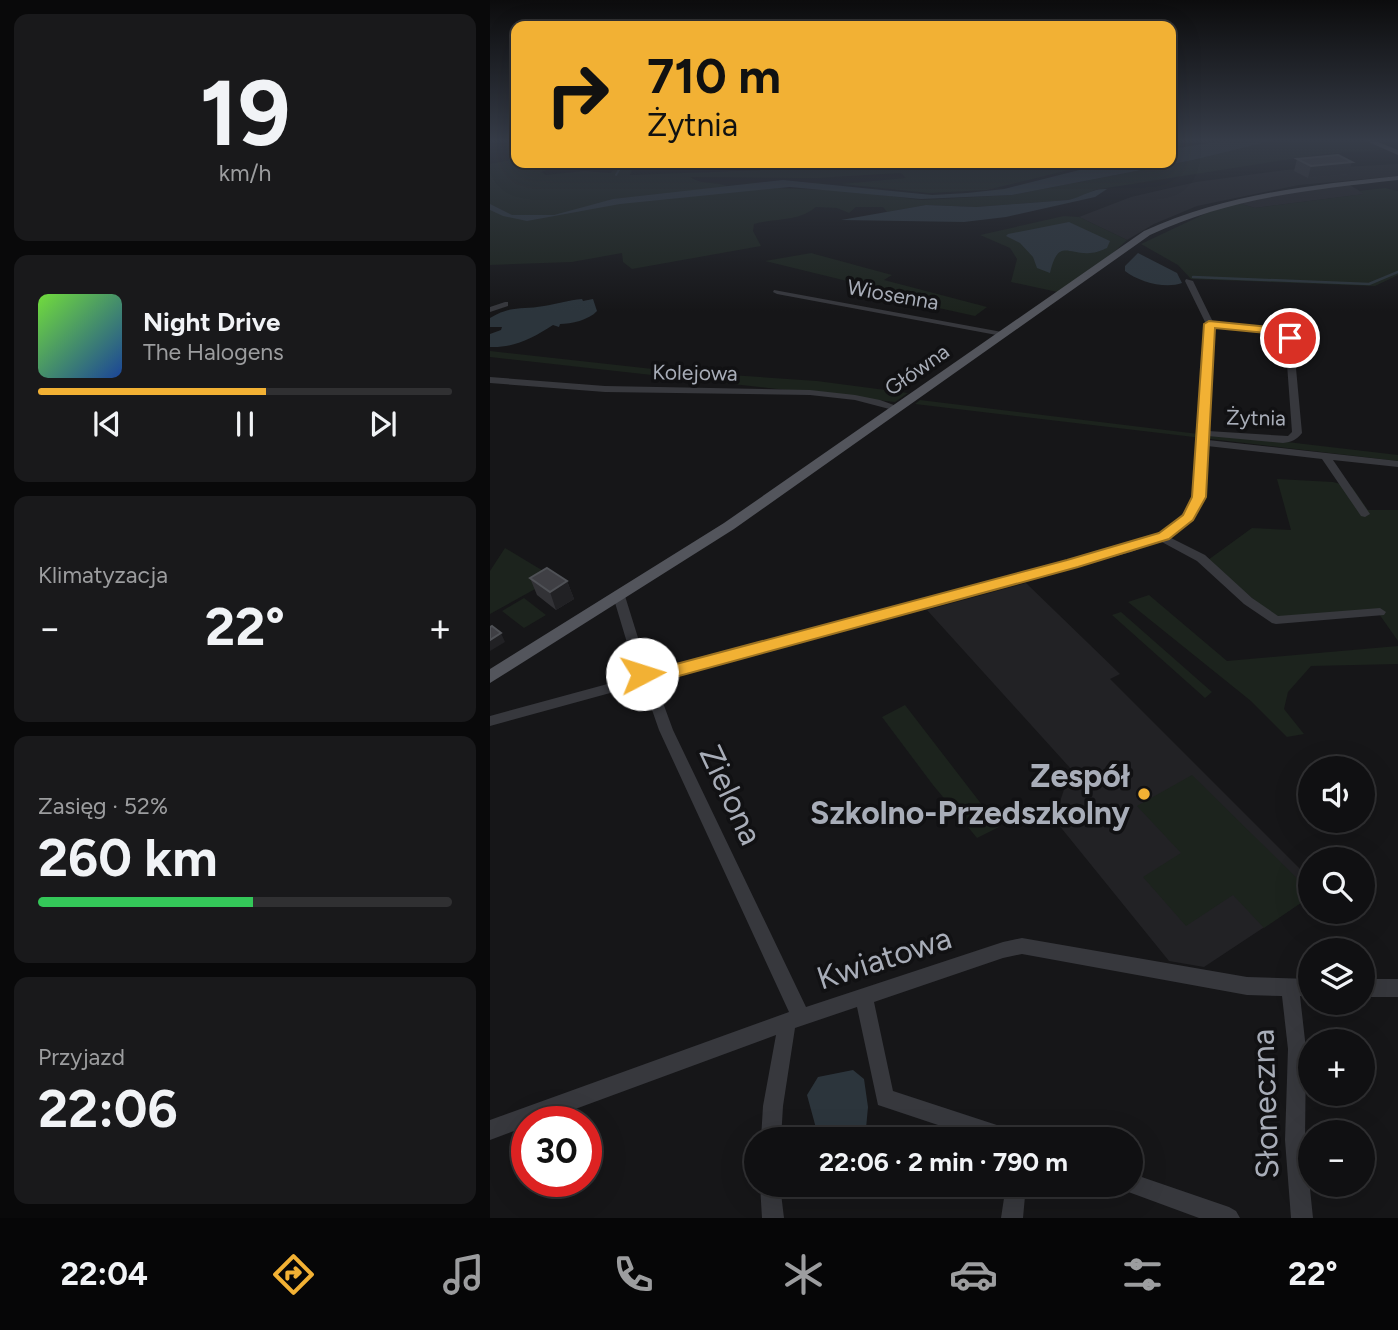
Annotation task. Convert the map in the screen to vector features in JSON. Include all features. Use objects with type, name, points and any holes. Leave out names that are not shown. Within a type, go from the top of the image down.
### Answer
[{"type":"main road","name":"Główna","points":[[490,677],[729,526],[1135,240],[1181,216],[1244,197]]},
{"type":"street","points":[[490,721],[1072,563],[1161,537],[1177,527],[1195,508],[1199,497],[1209,324],[1189,281]]},
{"type":"street","name":"Wiosenna","points":[[777,292],[1002,334]]},
{"type":"street","points":[[490,310],[505,304]]},
{"type":"street","name":"Żytnia","points":[[1202,438],[1283,440],[1291,439],[1297,433],[1289,336],[1280,331],[1209,324]]},
{"type":"street","name":"Kolejowa","points":[[490,380],[623,389],[785,391],[876,401],[897,408]]},
{"type":"street","points":[[1202,438],[1326,457],[1398,464]]},
{"type":"street","points":[[1326,457],[1365,514]]},
{"type":"street","points":[[1161,537],[1202,558],[1248,601],[1276,620],[1380,612]]},
{"type":"street","name":"Zielona","points":[[619,596],[642,674],[794,1020]]},
{"type":"street","name":"Kwiatowa","points":[[490,1130],[794,1020],[1022,946],[1247,986],[1298,989]]},
{"type":"street","points":[[1375,988],[1398,988]]},
{"type":"street","name":"Słoneczna","points":[[1290,989],[1297,1049],[1295,1140],[1302,1218]]},
{"type":"street","points":[[864,996],[885,1098],[973,1127]]},
{"type":"street","points":[[772,1127],[774,1106],[794,1020]]},
{"type":"street","points":[[1143,1188],[1229,1218]]},
{"type":"street","points":[[771,1197],[774,1218]]},
{"type":"street","points":[[1012,1218],[1015,1197]]},
{"type":"shaded area","points":[[490,197],[896,197],[921,200],[1082,197],[976,207],[926,205],[887,212],[883,207],[856,207],[849,213],[837,208],[816,207],[802,215],[754,224],[753,231],[761,246],[632,269],[623,262],[622,253],[572,262],[490,265]]},
{"type":"shaded area","points":[[692,197],[620,204],[527,221],[490,210],[490,204],[512,215],[554,215],[613,199]]},
{"type":"shaded area","points":[[897,197],[970,197],[921,199]]},
{"type":"shaded area","points":[[1095,197],[1006,217],[964,222],[841,220],[926,205],[976,207]]},
{"type":"shaded area","points":[[1131,197],[1241,197],[1197,206],[1154,224],[1127,240],[1079,217]]},
{"type":"shaded area","points":[[1263,197],[1343,197],[1255,208],[1238,203]]},
{"type":"shaded area","points":[[1342,197],[1398,197],[1398,275],[1375,286],[1191,279],[1178,265],[1141,244],[1213,210],[1238,203],[1255,208]]},
{"type":"shaded area","points":[[1064,216],[1079,217],[1127,240],[1097,268],[1062,293],[1011,282],[1017,259],[1010,248],[980,235]]},
{"type":"shaded area","points":[[1069,222],[1110,241],[1107,248],[1092,253],[1060,252],[1050,273],[1037,268],[1033,257],[1020,243],[1006,236],[1008,234]]},
{"type":"shaded area","points":[[811,253],[892,275],[884,280],[987,307],[975,316],[916,303],[921,299],[765,261]]},
{"type":"shaded area","points":[[1138,253],[1177,273],[1182,283],[1152,283],[1125,271],[1125,266]]},
{"type":"shaded area","points":[[593,299],[597,311],[589,317],[560,324],[559,327],[553,325],[515,344],[490,347],[490,334],[502,327],[490,327],[490,318],[497,314]]},
{"type":"shaded area","points":[[490,351],[671,371],[817,381],[908,393],[895,402],[490,357]]},
{"type":"shaded area","points":[[920,400],[1398,455],[1398,461],[915,404]]},
{"type":"shaded area","points":[[1277,479],[1333,482],[1352,487],[1368,510],[1398,510],[1398,641],[1377,611],[1279,617],[1266,610],[1208,560],[1252,528],[1291,530]]},
{"type":"shaded area","points":[[505,548],[555,578],[490,614],[490,571]]},
{"type":"shaded area","name":"Zespół Szkolno-Przedszkolny","points":[[1026,583],[1120,674],[1110,679],[1298,867],[1298,905],[1204,967],[1169,961],[1054,819],[1071,769],[927,610]]},
{"type":"shaded area","points":[[1149,595],[1227,661],[1398,646],[1398,664],[1311,666],[1288,692],[1284,709],[1304,734],[1287,737],[1251,701],[1128,602]]},
{"type":"shaded area","points":[[524,598],[546,615],[524,628],[502,611]]},
{"type":"shaded area","points":[[1121,612],[1212,692],[1205,698],[1112,615]]},
{"type":"shaded area","points":[[905,705],[999,827],[977,838],[933,785],[882,717]]},
{"type":"shaded area","points":[[1192,775],[1298,879],[1298,905],[1264,928],[1233,895],[1186,926],[1143,877],[1181,853],[1137,806]]},
{"type":"shaded area","points":[[853,1070],[864,1079],[868,1107],[866,1127],[816,1127],[807,1095],[818,1077]]},
{"type":"building","points":[[547,568],[567,581],[550,592],[530,578]]},
{"type":"building","points":[[490,627],[501,633],[490,640]]},
{"type":"waterway","points":[[1193,277],[1369,284],[1398,272]]},
{"type":"place","name":"Zespół Szkolno-Przedszkolny","points":[[1144,794]]},
{"type":"route","points":[[642,674],[646,678],[716,660],[1164,536],[1188,517],[1199,497],[1209,324],[1280,331],[1290,338]]}]
